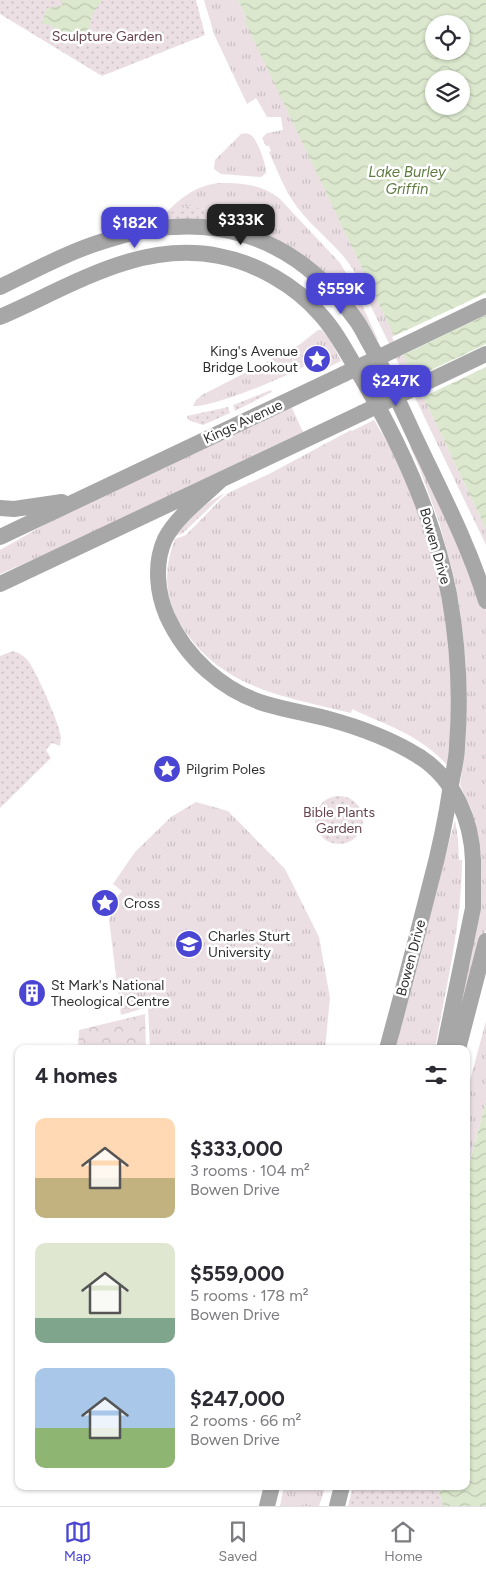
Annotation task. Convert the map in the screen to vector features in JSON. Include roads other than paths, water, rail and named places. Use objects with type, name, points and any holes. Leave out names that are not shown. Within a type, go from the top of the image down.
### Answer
[{"type":"main road","name":"Bowen Drive","points":[[0,287],[100,242],[156,228],[217,228],[255,237],[300,261],[345,304],[358,322],[391,383],[465,543],[486,601]]},
{"type":"main road","name":"Bowen Drive","points":[[1,317],[88,275],[137,258],[168,253],[193,253],[243,262],[265,272],[295,290],[320,313],[337,336],[394,436],[414,480],[434,535],[448,593],[456,640],[459,703],[457,749],[444,831],[388,1045]]},
{"type":"main road","name":"Kings Avenue","points":[[0,537],[486,306]]},
{"type":"main road","points":[[0,584],[486,354]]},
{"type":"main road","points":[[222,478],[172,529],[165,540],[160,554],[158,581],[160,599],[170,622],[190,653],[204,670],[243,695],[265,704],[323,717],[383,736],[430,763],[443,776],[462,805],[469,827],[473,860],[473,908],[445,1045]]},
{"type":"main road","points":[[0,508],[14,509],[81,499]]},
{"type":"main road","points":[[459,1045],[486,941]]},
{"type":"water","points":[[61,0],[102,0],[92,15],[86,42],[74,33],[69,39],[52,26],[42,23],[47,8],[62,6]]},
{"type":"water","name":"Lake Burley Griffin","points":[[238,0],[486,0],[486,529],[244,20],[247,19]]},
{"type":"water","points":[[486,1101],[486,1506],[443,1506],[438,1490],[470,1490],[470,1161]]},
{"type":"place","name":"King's Avenue Bridge Lookout","points":[[317,359]]},
{"type":"place","name":"Pilgrim Poles","points":[[167,769]]},
{"type":"place","name":"Cross","points":[[105,903]]},
{"type":"place","name":"Charles Sturt University","points":[[189,944]]},
{"type":"place","name":"St Mark's National Theological Centre","points":[[32,993]]},
{"type":"park label","name":"Sculpture Garden","points":[[107,36]]},
{"type":"park label","name":"Bible Plants Garden","points":[[339,820]]}]
